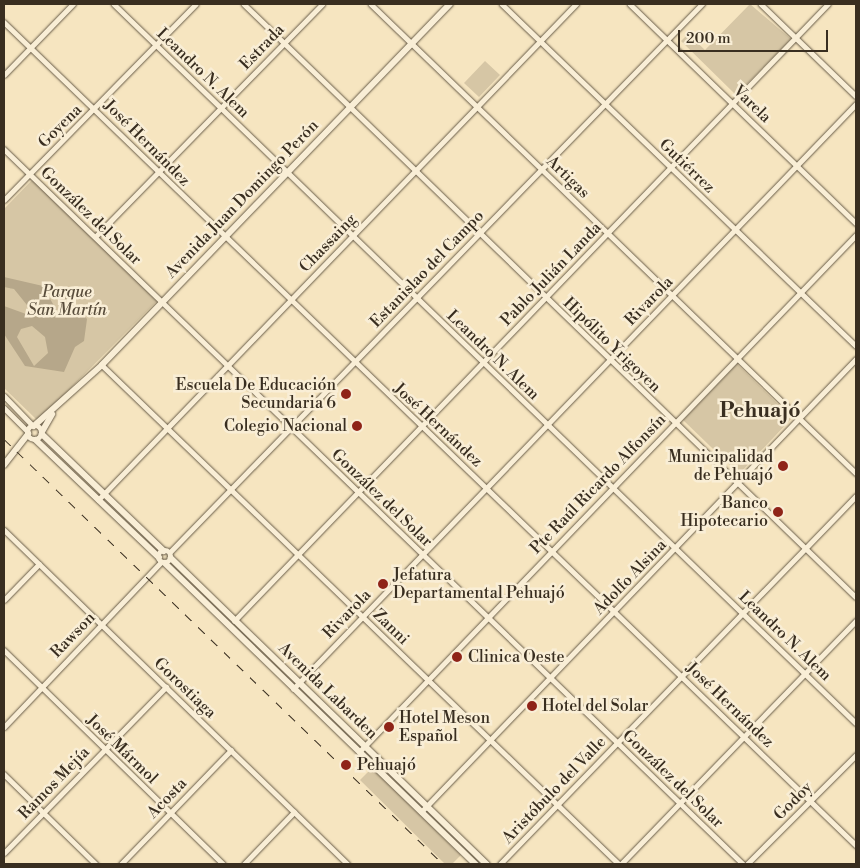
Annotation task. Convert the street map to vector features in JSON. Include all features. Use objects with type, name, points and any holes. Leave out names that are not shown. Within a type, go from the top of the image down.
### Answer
[{"type":"main road","name":"Avenida Juan Domingo Perón","points":[[21,447],[34,425],[54,413],[102,365],[224,236],[450,4]]},
{"type":"main road","name":"Avenida Juan Domingo Perón","points":[[21,447],[42,433],[54,413]]},
{"type":"main road","name":"Avenida Labarden","points":[[34,425],[365,746],[476,864]]},
{"type":"main road","name":"Avenida Labarden","points":[[28,433],[359,752],[487,864]]},
{"type":"main road","points":[[4,465],[21,447]]},
{"type":"main road","points":[[162,561],[168,554]]},
{"type":"main road","points":[[162,561],[168,554]]},
{"type":"street","points":[[4,75],[72,4]]},
{"type":"street","name":"Leandro N. Alem","points":[[114,4],[613,487],[674,549],[806,673],[856,723]]},
{"type":"street","name":"Goyena","points":[[4,200],[196,4]]},
{"type":"street","name":"Hipólito Yrigoyen","points":[[244,4],[674,423],[856,597]]},
{"type":"street","name":"Estrada","points":[[95,237],[322,4]]},
{"type":"street","name":"Artigas","points":[[371,4],[856,473]]},
{"type":"street","name":"Gutiérrez","points":[[502,4],[856,346]]},
{"type":"street","name":"Chassaing","points":[[98,500],[576,4]]},
{"type":"street","name":"Varela","points":[[630,4],[856,223]]},
{"type":"street","name":"Estanislao del Campo","points":[[168,554],[702,4]]},
{"type":"street","points":[[761,4],[856,96]]},
{"type":"street","name":"Pablo Julián Landa","points":[[230,626],[828,4]]},
{"type":"street","name":"José Hernández","points":[[4,22],[420,427],[552,550],[856,845]]},
{"type":"street","name":"Rivarola","points":[[293,688],[856,104]]},
{"type":"street","name":"González del Solar","points":[[4,149],[617,743],[745,864]]},
{"type":"street","name":"Pte Raúl Ricardo Alfonsín","points":[[359,752],[856,234]]},
{"type":"street","name":"Adolfo Alsina","points":[[423,809],[856,359]]},
{"type":"street","name":"Zanni","points":[[102,365],[490,741],[620,864]]},
{"type":"street","points":[[4,396],[34,425]]},
{"type":"street","points":[[4,408],[28,433]]},
{"type":"street","name":"Aristóbulo del Valle","points":[[500,864],[856,496]]},
{"type":"street","name":"Gorostiaga","points":[[4,530],[348,864]]},
{"type":"street","name":"Rawson","points":[[4,727],[162,561]]},
{"type":"street","points":[[4,600],[38,564]]},
{"type":"street","points":[[620,864],[856,620]]},
{"type":"street","name":"José Mármol","points":[[4,650],[223,864]]},
{"type":"street","name":"Ramos Mejía","points":[[4,853],[166,687]]},
{"type":"street","name":"Acosta","points":[[121,864],[231,750]]},
{"type":"street","name":"Godoy","points":[[745,864],[812,801],[856,755]]},
{"type":"street","points":[[4,774],[96,864]]},
{"type":"street","points":[[244,864],[294,812]]},
{"type":"green space","points":[[750,4],[791,39],[736,95],[681,41],[688,34],[705,50]]},
{"type":"green space","points":[[485,61],[500,75],[479,97],[464,83]]},
{"type":"green space","name":"Parque San Martín","points":[[34,178],[158,300],[38,421],[4,388],[4,209]]},
{"type":"green space","points":[[737,364],[792,418],[739,474],[683,420]]},
{"type":"green space","points":[[372,768],[461,855],[452,864],[445,864],[360,780]]},
{"type":"shaded area","points":[[4,277],[43,286],[58,313],[62,312],[59,292],[64,289],[87,319],[84,341],[75,347],[64,372],[25,366],[4,334],[4,306],[26,314],[31,310],[14,289],[4,287]],"holes":[[[32,326],[45,337],[48,353],[34,366],[17,337],[21,329]]]},
{"type":"railway","points":[[4,439],[443,864]]},
{"type":"place","name":"Escuela De Educación Secundaria 6","points":[[346,394]]},
{"type":"place","name":"Colegio Nacional","points":[[357,426]]},
{"type":"place","name":"Municipalidad de Pehuajó","points":[[783,466]]},
{"type":"place","name":"Banco Hipotecario","points":[[778,512]]},
{"type":"place","name":"Jefatura Departamental Pehuajó","points":[[383,584]]},
{"type":"place","name":"Clinica Oeste","points":[[457,657]]},
{"type":"place","name":"Hotel del Solar","points":[[532,706]]},
{"type":"place","name":"Hotel Meson Español","points":[[389,727]]},
{"type":"place","name":"Pehuajó","points":[[346,765]]},
{"type":"district","name":"Pehuajó","points":[[760,411]]}]
